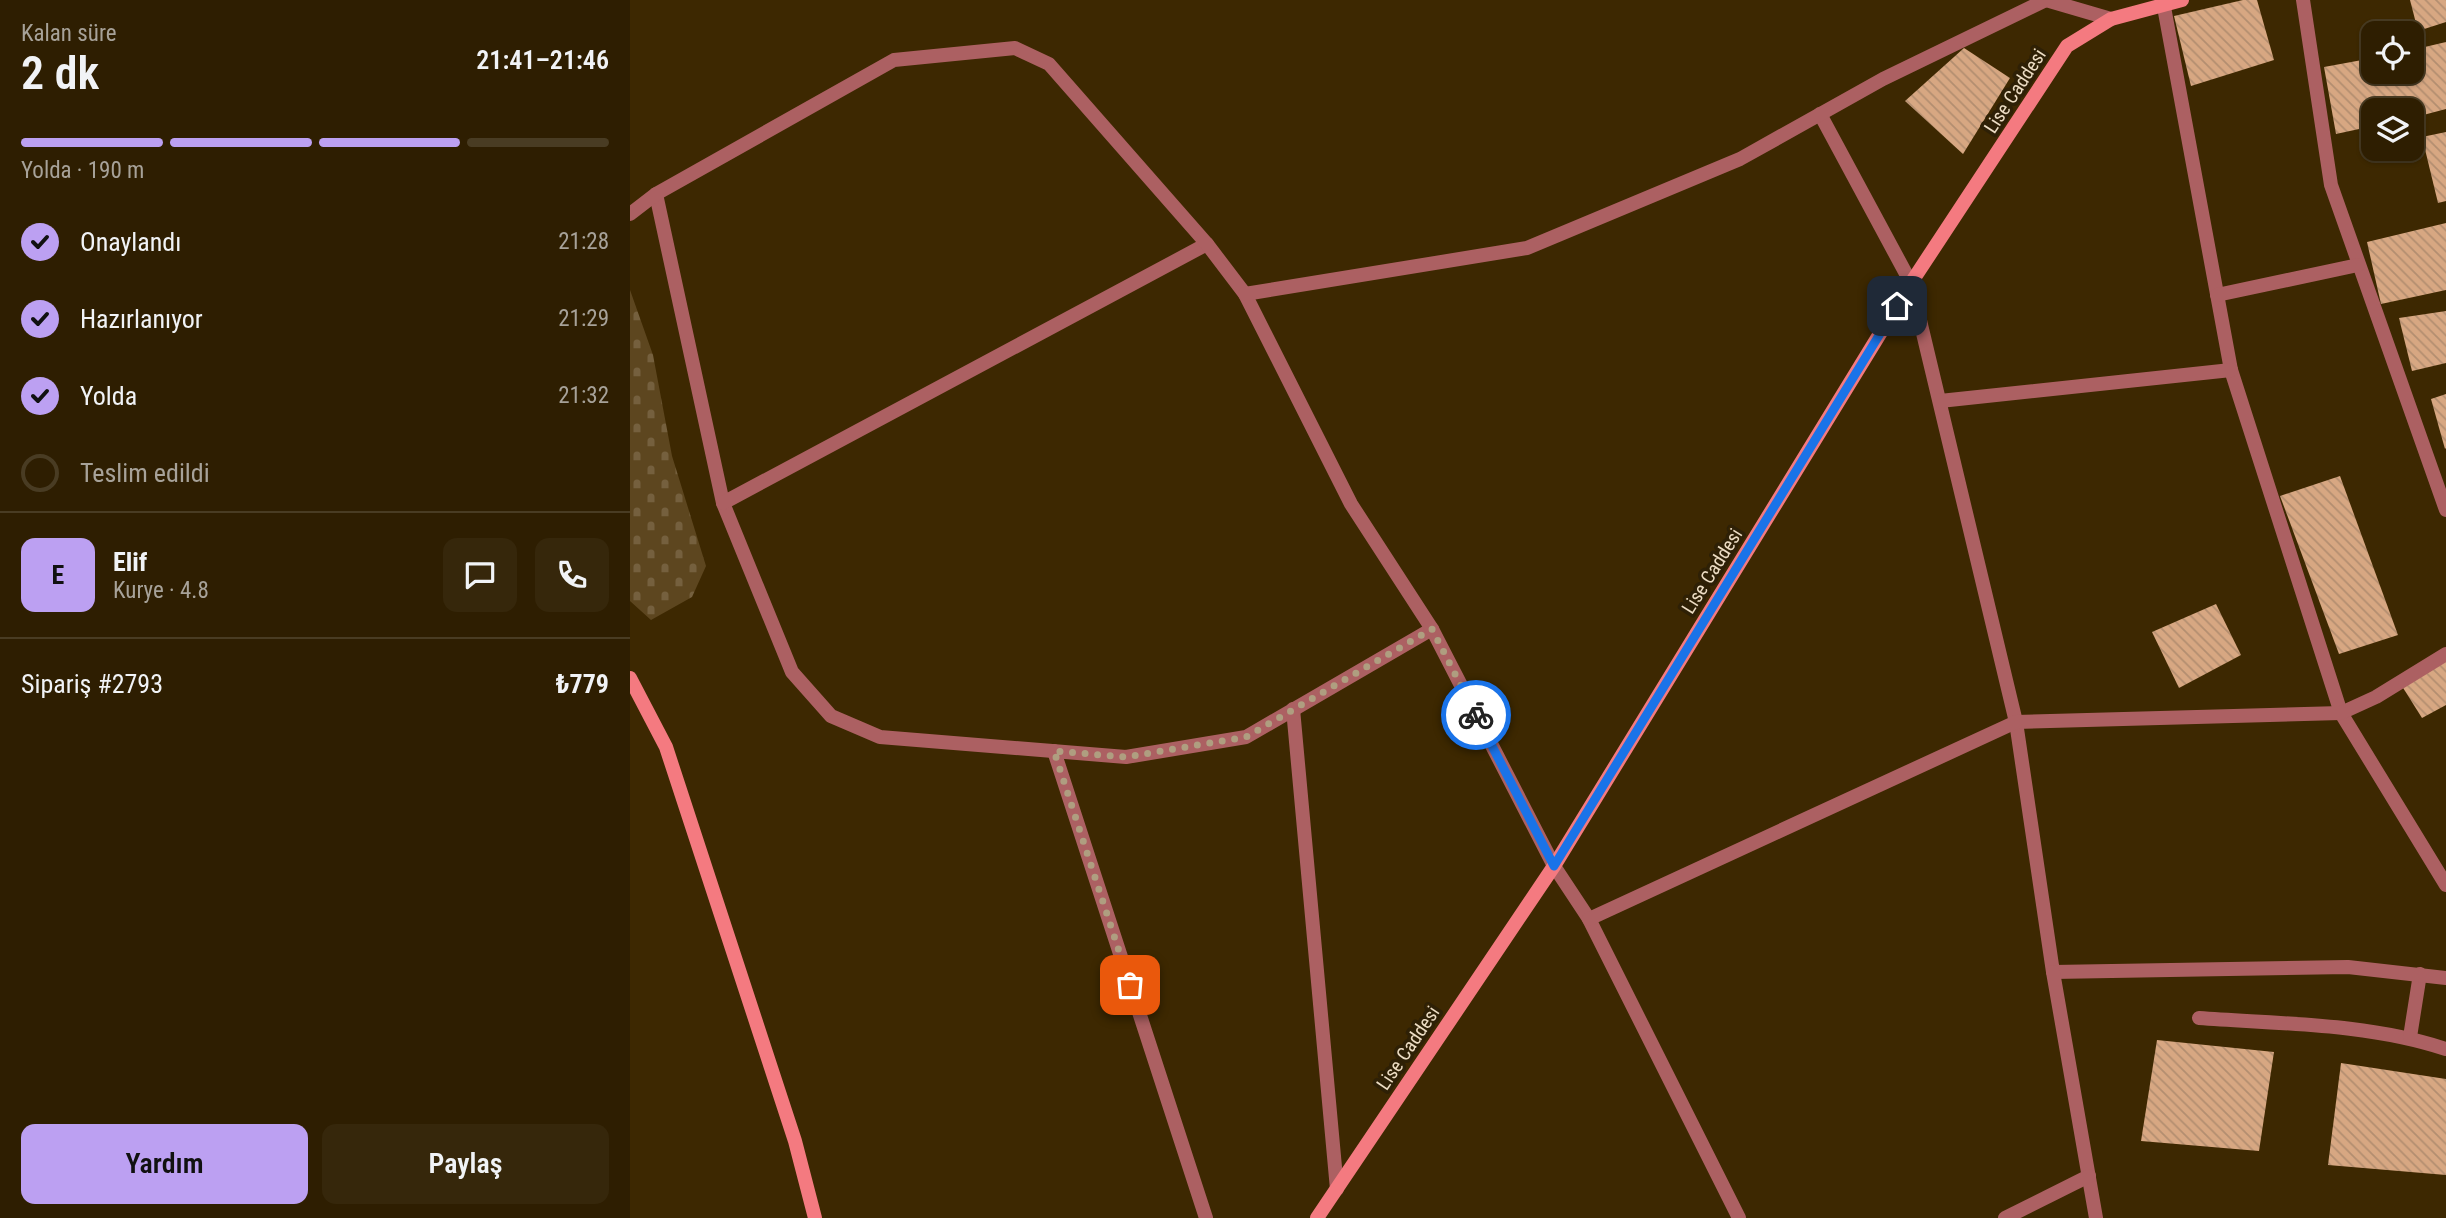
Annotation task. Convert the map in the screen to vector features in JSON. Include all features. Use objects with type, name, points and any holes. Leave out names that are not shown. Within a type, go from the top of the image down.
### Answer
[{"type":"street","points":[[1245,294],[1527,248],[1741,159],[1883,79],[2046,0],[2111,19]]},
{"type":"street","name":"Lise Caddesi","points":[[1317,1218],[1554,866],[1911,283],[2067,47],[2111,19],[2164,7],[2182,0]]},
{"type":"street","points":[[2303,0],[2331,185],[2446,510]]},
{"type":"street","points":[[2164,7],[2231,370],[2341,713],[2446,884]]},
{"type":"street","points":[[630,214],[656,194],[894,60],[1014,48],[1049,65],[1207,244],[1245,294],[1351,503],[1432,629],[1554,866],[1589,919],[1739,1218]]},
{"type":"street","points":[[1820,114],[1911,283],[2016,722],[2053,972],[2096,1218]]},
{"type":"street","points":[[656,194],[723,503],[792,671],[831,716],[880,737],[1126,757],[1246,737],[1432,629]]},
{"type":"street","points":[[723,503],[1207,244]]},
{"type":"street","points":[[2217,295],[2358,265]]},
{"type":"street","points":[[1940,401],[2231,370]]},
{"type":"street","points":[[1589,919],[2016,722],[2341,713],[2376,697],[2446,654]]},
{"type":"street","points":[[630,678],[666,747],[795,1141],[815,1218]]},
{"type":"street","points":[[1293,709],[1337,1189]]},
{"type":"street","points":[[1054,751],[1206,1218]]},
{"type":"street","points":[[2053,972],[2348,967],[2446,978]]},
{"type":"street","points":[[2410,1037],[2420,974]]},
{"type":"street","points":[[2199,1018],[2347,1028],[2410,1037],[2446,1049]]},
{"type":"street","points":[[2005,1218],[2089,1176]]},
{"type":"green space","points":[[630,290],[653,355],[672,456],[706,566],[692,597],[651,620],[630,601]]},
{"type":"building","points":[[2243,0],[2257,0],[2274,60],[2191,86],[2174,16]]},
{"type":"building","points":[[2410,0],[2446,0],[2446,22],[2424,29],[2424,21],[2415,21]]},
{"type":"building","points":[[2446,42],[2446,109],[2424,115],[2424,98],[2361,98],[2361,129],[2336,134],[2324,67],[2361,60],[2361,84],[2424,84],[2424,47]]},
{"type":"building","points":[[1964,48],[2010,78],[1963,154],[1905,101]]},
{"type":"building","points":[[2446,132],[2446,201],[2438,203],[2424,137]]},
{"type":"building","points":[[2446,223],[2446,290],[2381,304],[2367,242]]},
{"type":"building","points":[[2446,311],[2446,363],[2412,371],[2399,318]]},
{"type":"building","points":[[2446,394],[2446,448],[2445,449],[2431,399]]},
{"type":"building","points":[[2340,476],[2398,635],[2339,654],[2280,496]]},
{"type":"building","points":[[2216,604],[2241,655],[2179,688],[2152,632]]},
{"type":"building","points":[[2446,661],[2446,705],[2422,718],[2400,683]]},
{"type":"building","points":[[2157,1040],[2274,1052],[2259,1151],[2141,1141]]},
{"type":"building","points":[[2341,1063],[2446,1079],[2446,1175],[2328,1165]]},
{"type":"way so far","points":[[1130,985],[1054,751],[1126,757],[1246,737],[1432,629],[1476,715]]},
{"type":"route","points":[[1476,715],[1554,866],[1897,306]]}]
